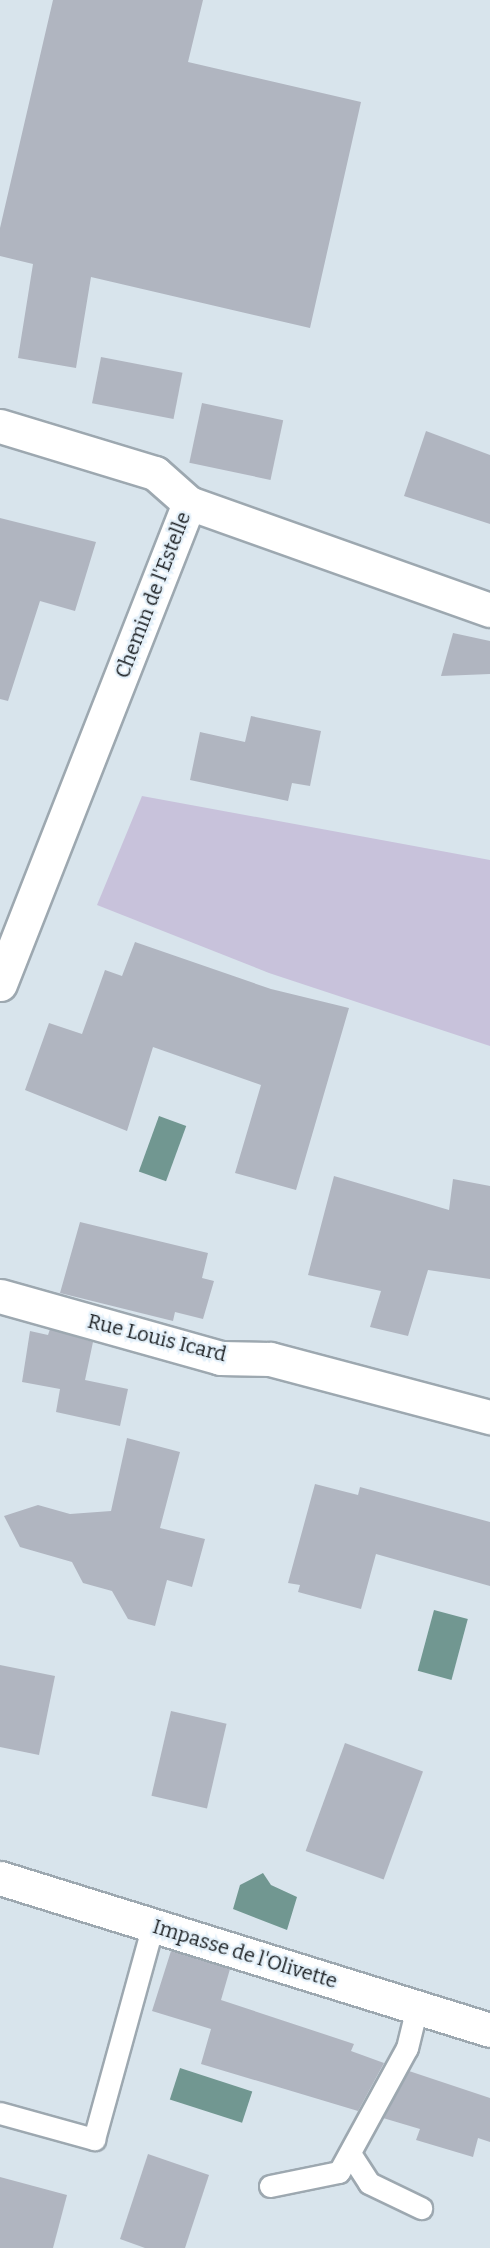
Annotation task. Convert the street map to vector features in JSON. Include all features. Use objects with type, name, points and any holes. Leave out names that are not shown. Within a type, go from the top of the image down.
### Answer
[{"type":"street","points":[[0,426],[155,472],[189,503]]},
{"type":"street","name":"Chemin de l'Estelle","points":[[0,984],[189,503],[490,610]]},
{"type":"street","name":"Rue Louis Icard","points":[[0,1296],[220,1358],[270,1359],[490,1417]]},
{"type":"street","name":"Impasse de l'Olivette","points":[[0,1878],[490,2030]]},
{"type":"lane","points":[[0,2113],[94,2139],[153,1925]]},
{"type":"lane","points":[[270,2187],[315,2181],[339,2172],[351,2155],[358,2133],[407,2049],[417,2007]]},
{"type":"lane","points":[[351,2155],[369,2183],[421,2208]]},
{"type":"shaded area","points":[[142,796],[490,860],[490,1046],[269,973],[97,905]]},
{"type":"shaded area","points":[[159,1116],[186,1126],[166,1181],[139,1171]]},
{"type":"shaded area","points":[[434,1610],[468,1619],[452,1680],[418,1671]]},
{"type":"shaded area","points":[[263,1873],[271,1885],[297,1897],[287,1930],[233,1909],[240,1885]]},
{"type":"shaded area","points":[[180,2068],[252,2091],[242,2123],[170,2099]]},
{"type":"building","points":[[53,0],[203,0],[188,62],[361,102],[310,328],[91,277],[76,368],[18,358],[33,264],[0,256],[0,228]]},
{"type":"building","points":[[101,357],[182,373],[174,419],[92,403]]},
{"type":"building","points":[[202,403],[283,420],[271,480],[189,463]]},
{"type":"building","points":[[426,431],[490,455],[490,524],[404,496]]},
{"type":"building","points":[[0,518],[96,542],[75,611],[40,601],[8,701],[0,699]]},
{"type":"building","points":[[453,633],[490,641],[490,674],[441,676]]},
{"type":"building","points":[[251,716],[321,731],[310,786],[292,783],[288,801],[190,780],[200,732],[245,742]]},
{"type":"building","points":[[135,942],[271,989],[349,1008],[296,1190],[235,1173],[261,1085],[153,1047],[127,1131],[25,1090],[49,1023],[82,1034],[105,970],[122,976]]},
{"type":"building","points":[[334,1176],[449,1210],[453,1179],[490,1186],[490,1279],[428,1270],[408,1336],[370,1327],[381,1291],[308,1275]]},
{"type":"building","points":[[80,1222],[208,1253],[202,1278],[214,1281],[203,1319],[175,1312],[173,1321],[60,1293]]},
{"type":"building","points":[[50,1329],[93,1342],[85,1380],[128,1389],[120,1426],[56,1412],[60,1389],[22,1382],[30,1331],[48,1335]]},
{"type":"building","points":[[127,1438],[180,1452],[160,1528],[205,1539],[192,1587],[167,1580],[155,1626],[128,1619],[112,1591],[83,1583],[72,1562],[20,1547],[4,1516],[38,1505],[70,1514],[111,1511]]},
{"type":"building","points":[[315,1484],[358,1495],[360,1487],[490,1522],[490,1586],[376,1554],[361,1609],[298,1592],[300,1585],[288,1583]]},
{"type":"building","points":[[0,1665],[55,1676],[39,1755],[0,1747]]},
{"type":"building","points":[[171,1711],[227,1724],[207,1809],[151,1796]]},
{"type":"building","points":[[345,1743],[423,1771],[384,1879],[306,1851]]},
{"type":"building","points":[[171,1951],[230,1969],[221,2000],[354,2044],[351,2051],[384,2063],[358,2111],[201,2064],[211,2029],[152,2011]]},
{"type":"building","points":[[409,2071],[490,2098],[490,2142],[478,2138],[473,2157],[416,2140],[420,2129],[383,2118]]},
{"type":"building","points":[[148,2154],[209,2175],[185,2248],[145,2248],[120,2239]]},
{"type":"building","points":[[0,2177],[67,2195],[53,2248],[0,2248]]}]
